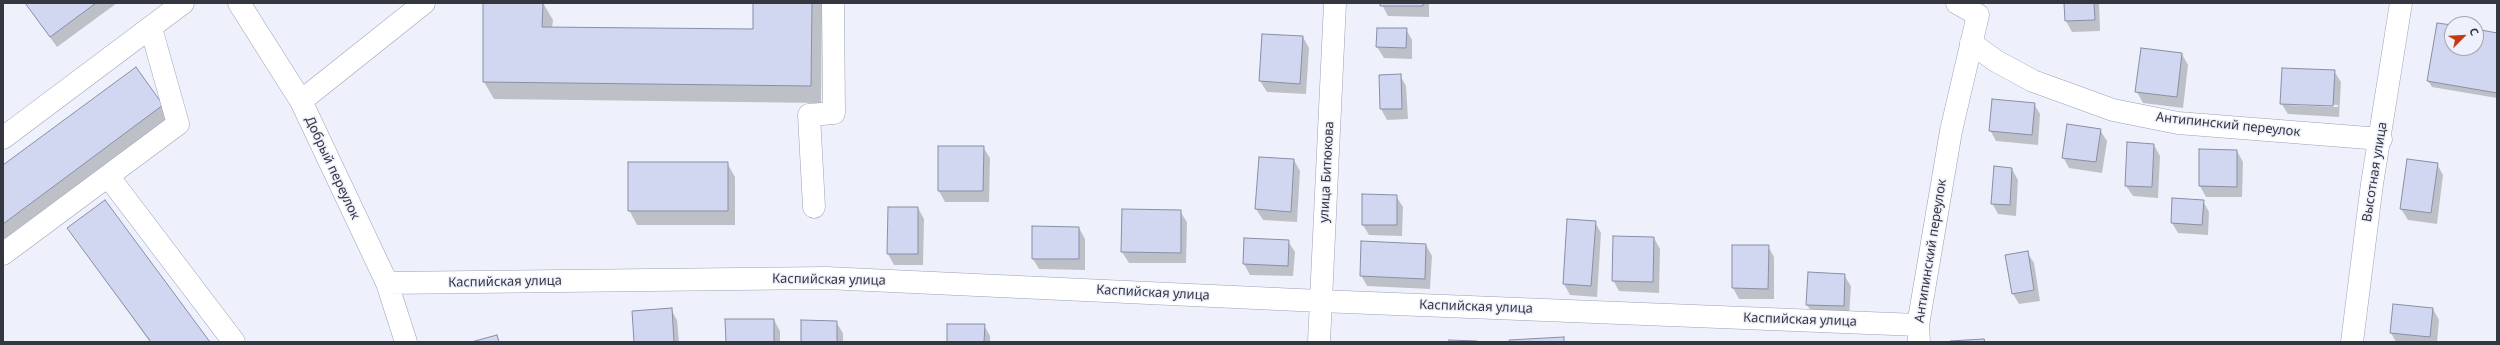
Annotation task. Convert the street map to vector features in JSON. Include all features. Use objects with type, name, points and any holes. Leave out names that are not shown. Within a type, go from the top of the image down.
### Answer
[{"type":"street","points":[[3,138],[183,3]]},
{"type":"street","name":"Добрый переулок","points":[[239,3],[301,101],[387,283],[406,342]]},
{"type":"street","points":[[301,101],[424,3]]},
{"type":"street","points":[[814,207],[809,115],[834,113],[833,3]]},
{"type":"street","name":"улица Битюкова","points":[[1319,342],[1335,3]]},
{"type":"street","name":"Антипинский переулок","points":[[1918,333],[1950,131],[1972,43],[1983,9],[1957,3]]},
{"type":"street","name":"Высотная улица","points":[[2352,342],[2372,184],[2401,3]]},
{"type":"street","points":[[3,254],[178,124],[151,28]]},
{"type":"street","name":"Антипинский переулок","points":[[1972,43],[1996,61],[2033,81],[2113,110],[2178,123],[2380,139]]},
{"type":"street","points":[[108,176],[234,342]]},
{"type":"street","name":"Каспийская улица","points":[[387,283],[826,278],[1320,301],[1918,333]]},
{"type":"building","points":[[25,3],[96,3],[50,37]]},
{"type":"building","points":[[483,3],[543,3],[542,27],[753,29],[753,3],[812,3],[811,86],[483,82]]},
{"type":"building","points":[[1380,3],[1423,3],[1423,6],[1380,6]]},
{"type":"building","points":[[2064,3],[2094,3],[2095,20],[2065,21]]},
{"type":"building","points":[[2437,23],[2444,24],[2444,56],[2484,56],[2484,31],[2497,33],[2497,93],[2427,81]]},
{"type":"building","points":[[1377,28],[1407,28],[1406,48],[1376,47]]},
{"type":"building","points":[[1262,34],[1303,36],[1300,84],[1259,81]]},
{"type":"building","points":[[2141,48],[2182,53],[2177,97],[2135,92]]},
{"type":"building","points":[[136,67],[163,105],[3,224],[3,165]]},
{"type":"building","points":[[2282,68],[2335,70],[2333,106],[2280,104]]},
{"type":"building","points":[[1401,74],[1402,109],[1380,109],[1379,75]]},
{"type":"building","points":[[1992,99],[2035,103],[2032,135],[1989,131]]},
{"type":"building","points":[[2067,124],[2101,129],[2096,162],[2062,158]]},
{"type":"building","points":[[2127,142],[2154,144],[2152,187],[2125,186]]},
{"type":"building","points":[[938,146],[984,146],[983,191],[938,191]]},
{"type":"building","points":[[2199,149],[2237,150],[2237,187],[2199,186]]},
{"type":"building","points":[[1259,157],[1294,159],[1291,212],[1255,209]]},
{"type":"building","points":[[2407,159],[2438,163],[2431,213],[2400,209]]},
{"type":"building","points":[[628,162],[728,162],[728,211],[628,211]]},
{"type":"building","points":[[1994,166],[2012,168],[2010,205],[1991,204]]},
{"type":"building","points":[[1362,194],[1397,195],[1397,225],[1362,225]]},
{"type":"building","points":[[2172,198],[2204,200],[2202,225],[2171,223]]},
{"type":"building","points":[[105,200],[210,342],[151,342],[67,228]]},
{"type":"building","points":[[888,207],[918,207],[918,254],[887,254]]},
{"type":"building","points":[[1122,209],[1181,210],[1181,253],[1121,252]]},
{"type":"building","points":[[1567,219],[1596,221],[1591,286],[1563,284]]},
{"type":"building","points":[[1032,226],[1079,227],[1079,259],[1032,259]]},
{"type":"building","points":[[1613,236],[1654,237],[1653,282],[1612,281]]},
{"type":"building","points":[[1244,238],[1289,240],[1288,266],[1243,264]]},
{"type":"building","points":[[1361,241],[1426,244],[1425,279],[1360,276]]},
{"type":"building","points":[[1732,245],[1769,245],[1768,289],[1732,288]]},
{"type":"building","points":[[2028,251],[2034,290],[2012,294],[2005,255]]},
{"type":"building","points":[[1808,272],[1845,274],[1844,306],[1806,305]]},
{"type":"building","points":[[2393,304],[2433,308],[2430,337],[2390,333]]},
{"type":"building","points":[[672,308],[674,342],[634,342],[632,311]]},
{"type":"building","points":[[725,319],[774,319],[774,342],[726,342]]},
{"type":"building","points":[[801,320],[837,321],[837,342],[801,342]]},
{"type":"building","points":[[947,324],[985,324],[984,342],[947,342]]},
{"type":"building","points":[[497,335],[499,342],[471,342]]},
{"type":"building","points":[[1564,337],[1564,342],[1509,342],[1509,340]]},
{"type":"building","points":[[1984,339],[1985,342],[1950,342],[1950,341]]},
{"type":"building","points":[[1449,340],[1477,341],[1477,342],[1449,342]]}]
